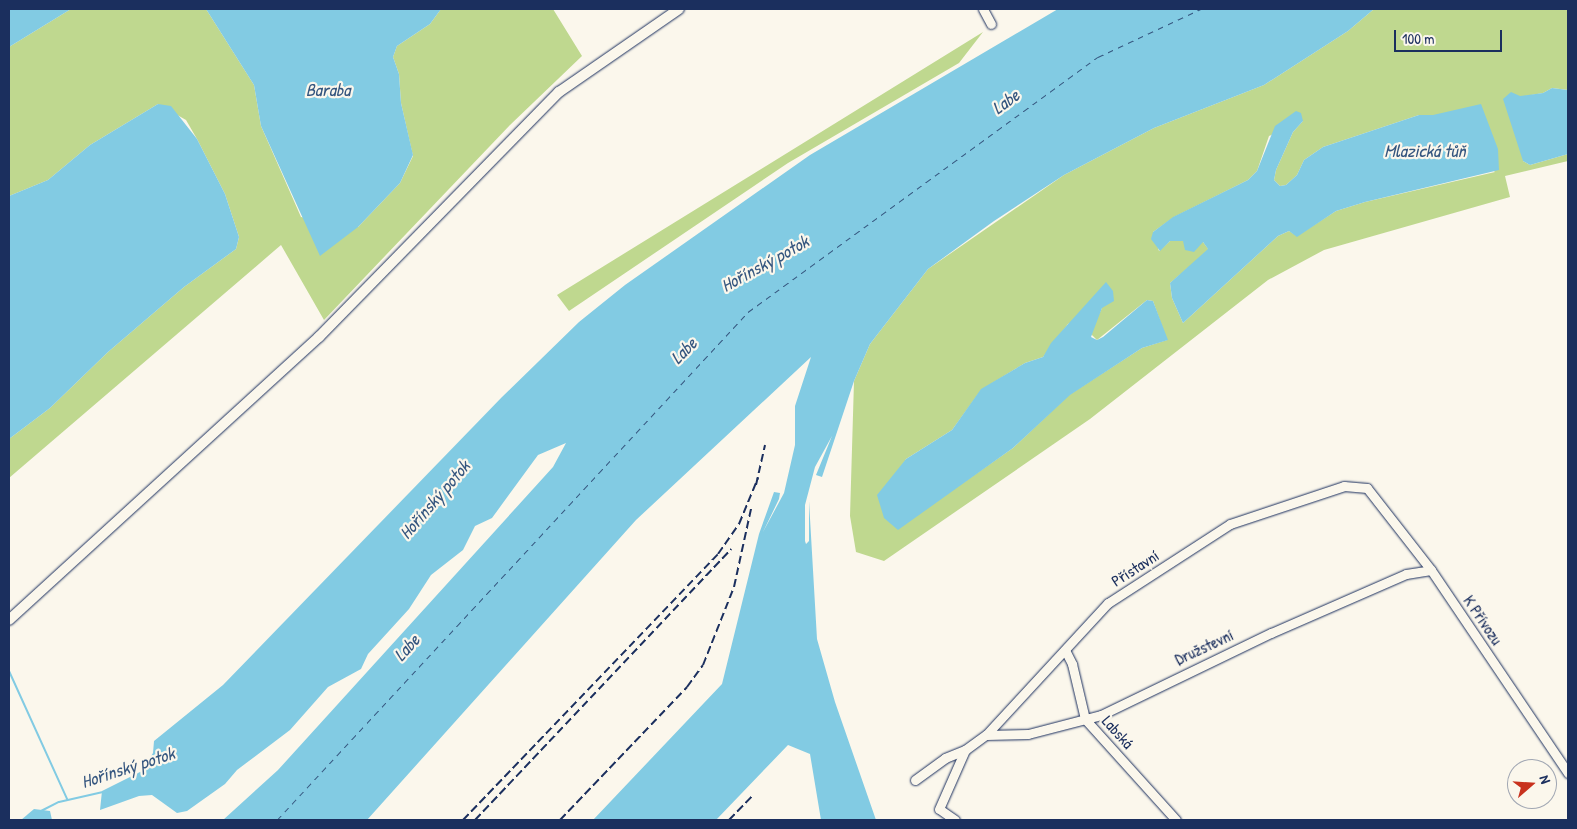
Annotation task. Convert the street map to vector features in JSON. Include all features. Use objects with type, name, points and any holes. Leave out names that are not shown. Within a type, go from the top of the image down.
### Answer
[{"type":"street","points":[[9,620],[319,337],[559,92],[679,9]]},
{"type":"street","points":[[983,9],[991,24]]},
{"type":"street","name":"Přístavní","points":[[915,780],[945,758],[965,750],[986,734],[1108,603],[1230,524],[1344,486],[1367,488]]},
{"type":"street","name":"K Přívozu","points":[[1367,488],[1431,570],[1568,773]]},
{"type":"street","name":"Družstevní","points":[[986,734],[1028,734],[1101,715],[1262,637],[1396,578],[1431,570]]},
{"type":"street","name":"Labská","points":[[1065,650],[1072,664],[1085,719],[1176,820]]},
{"type":"street","name":"Přístavní","points":[[955,820],[939,809],[965,750]]},
{"type":"green space","points":[[71,9],[206,9],[254,85],[261,126],[301,217],[358,227],[400,183],[413,156],[401,103],[399,74],[393,57],[397,46],[430,24],[441,9],[553,9],[582,56],[510,125],[324,320],[281,245],[9,478],[9,439],[50,408],[108,352],[184,287],[236,249],[239,237],[225,194],[186,120],[158,104],[90,145],[48,180],[9,196],[9,47]]},
{"type":"green space","points":[[1374,9],[1568,9],[1568,90],[1552,88],[1543,93],[1520,97],[1523,161],[1530,165],[1568,154],[1568,161],[1505,176],[1510,197],[1324,250],[1268,280],[1090,419],[884,561],[856,552],[850,516],[854,381],[870,344],[928,269],[1064,175],[1154,128],[1264,85],[1348,31]],"holes":[[[1419,115],[1433,115],[1495,172],[1365,202],[1336,211],[1297,236],[1289,231],[1278,236],[1183,323],[1172,298],[1170,283],[1209,250],[1203,242],[1170,241],[1159,251],[1153,232],[1174,217],[1248,180],[1257,171],[1269,136],[1303,121],[1293,132],[1276,170],[1274,180],[1280,186],[1286,185],[1297,175],[1304,160],[1323,147]],[[1147,300],[1153,301],[1167,340],[1142,348],[1069,395],[1013,448],[897,529],[902,466],[906,459],[952,430],[981,390],[1025,363],[1043,357],[1068,324],[1102,308],[1090,333],[1097,340]]]},
{"type":"green space","points":[[983,32],[959,63],[788,163],[569,311],[557,295]]},
{"type":"water","points":[[9,9],[71,9],[9,47]]},
{"type":"water","name":"Baraba","points":[[206,9],[441,9],[430,24],[397,46],[393,57],[399,74],[401,103],[413,155],[400,183],[358,227],[320,256],[261,126],[254,85]]},
{"type":"water","name":"Labe","points":[[1058,9],[1374,9],[1348,31],[1264,85],[1154,128],[1064,175],[994,221],[928,269],[870,344],[854,381],[822,477],[816,475],[832,436],[815,467],[805,505],[805,541],[806,544],[809,541],[809,501],[817,639],[835,702],[876,820],[821,820],[810,754],[788,745],[716,820],[593,820],[722,684],[759,534],[774,492],[780,493],[779,499],[763,532],[784,493],[795,445],[795,406],[811,357],[636,520],[367,820],[223,820],[278,770],[553,467],[566,443],[538,455],[492,518],[475,526],[463,550],[431,575],[409,609],[368,654],[361,669],[328,687],[290,730],[237,770],[225,784],[187,811],[177,813],[152,795],[139,796],[100,810],[102,791],[142,771],[153,753],[154,741],[223,685],[502,397],[579,322],[625,285],[810,155]]},
{"type":"water","name":"Mlazická tůň","points":[[1552,88],[1568,90],[1568,154],[1530,165],[1523,161],[1503,99],[1511,92],[1520,96],[1543,93]]},
{"type":"water","points":[[158,104],[171,106],[197,139],[225,194],[239,237],[236,249],[184,287],[108,352],[50,408],[9,439],[9,196],[48,180],[90,145]]},
{"type":"water","name":"Mlazická tůň","points":[[1481,104],[1498,149],[1499,170],[1365,202],[1336,211],[1297,237],[1289,231],[1278,236],[1183,323],[1172,298],[1170,283],[1208,249],[1203,242],[1194,252],[1185,250],[1183,241],[1170,241],[1160,251],[1151,239],[1153,232],[1173,217],[1248,180],[1257,171],[1275,126],[1296,111],[1301,113],[1303,121],[1293,132],[1276,170],[1274,180],[1280,186],[1286,185],[1297,175],[1304,160],[1323,147],[1419,115],[1433,115]]},
{"type":"water","points":[[1106,282],[1113,291],[1114,301],[1102,308],[1091,337],[1097,340],[1103,337],[1147,300],[1153,301],[1168,340],[1142,348],[1070,395],[1013,448],[898,530],[884,518],[877,495],[906,459],[952,430],[981,389],[1025,363],[1043,357],[1051,343]]},
{"type":"water","points":[[34,809],[50,811],[52,820],[21,820]]},
{"type":"waterway","points":[[9,671],[67,799]]},
{"type":"waterway","name":"Hořínský potok","points":[[41,811],[59,802],[103,792]]},
{"type":"ferry route","points":[[277,820],[748,312],[1098,57],[1201,9]]},
{"type":"railway","points":[[756,485],[765,445]]},
{"type":"railway","points":[[463,820],[718,554],[739,524],[758,478]]},
{"type":"railway","points":[[560,820],[687,687],[703,665],[734,587],[751,509]]},
{"type":"railway","points":[[475,820],[731,549]]},
{"type":"railway","points":[[729,820],[753,795]]}]
